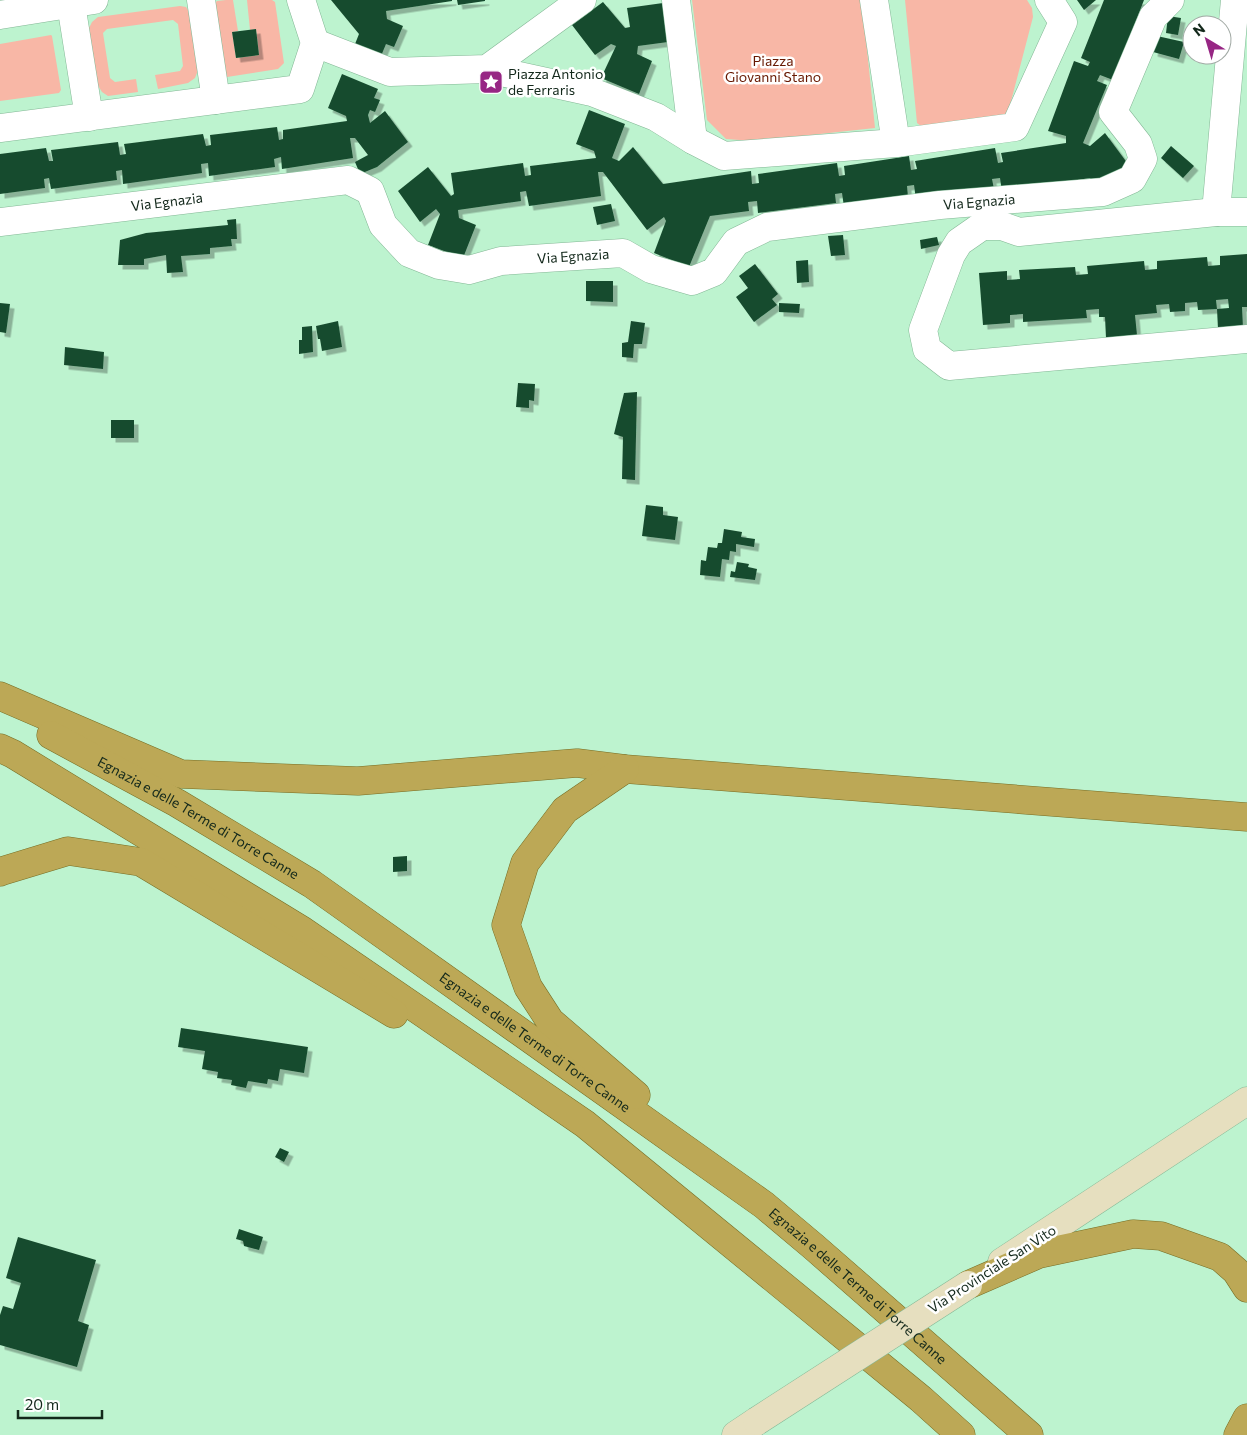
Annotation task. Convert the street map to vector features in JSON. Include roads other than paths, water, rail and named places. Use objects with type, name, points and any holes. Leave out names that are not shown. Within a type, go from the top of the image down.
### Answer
[{"type":"highway","points":[[0,696],[181,774],[358,781],[577,763],[625,769],[1247,817]]},
{"type":"highway","name":"Egnazia e delle Terme di Torre Canne","points":[[0,707],[177,803],[312,884],[764,1205],[1029,1435]]},
{"type":"highway","points":[[0,748],[13,754],[302,931],[585,1124],[905,1386],[961,1435]]},
{"type":"highway","points":[[625,769],[565,810],[525,863],[506,925],[528,986],[550,1021],[764,1205]]},
{"type":"highway","points":[[0,872],[68,851],[141,862],[402,1018],[438,1023]]},
{"type":"highway","points":[[968,1285],[1039,1254],[1133,1234],[1161,1236],[1220,1257],[1236,1271],[1247,1288]]},
{"type":"highway","points":[[965,1379],[1044,1435]]},
{"type":"highway","points":[[1238,1435],[1247,1418]]},
{"type":"main road","name":"Via Provinciale San Vito","points":[[746,1428],[968,1285],[1247,1101]]},
{"type":"street","points":[[201,0],[216,100]]},
{"type":"street","points":[[0,128],[300,89],[315,43],[301,0]]},
{"type":"street","points":[[487,69],[582,0]]},
{"type":"street","points":[[676,0],[694,140]]},
{"type":"street","points":[[874,0],[896,143]]},
{"type":"street","points":[[315,43],[390,72],[487,69],[592,92],[656,117],[724,156],[896,143],[1014,126],[1063,22],[1049,0]]},
{"type":"street","name":"Via Egnazia","points":[[0,222],[348,180],[370,191],[383,225],[409,253],[439,265],[469,270],[501,261],[623,253],[651,269],[692,281],[714,272],[736,242],[768,227],[940,205],[1103,192],[1132,179],[1143,159],[1138,144],[1113,112],[1153,16],[1170,0]]},
{"type":"street","points":[[1216,212],[1235,0]]},
{"type":"street","points":[[0,15],[83,2],[89,117]]},
{"type":"street","points":[[1247,212],[1216,212],[1019,232],[1002,226],[982,226],[959,242],[951,255],[923,330],[927,349],[949,366],[1247,339]]},
{"type":"place","name":"Piazza Antonio de Ferraris","points":[[491,82]]},
{"type":"park label","name":"Piazza Giovanni Stano","points":[[773,69]]}]
